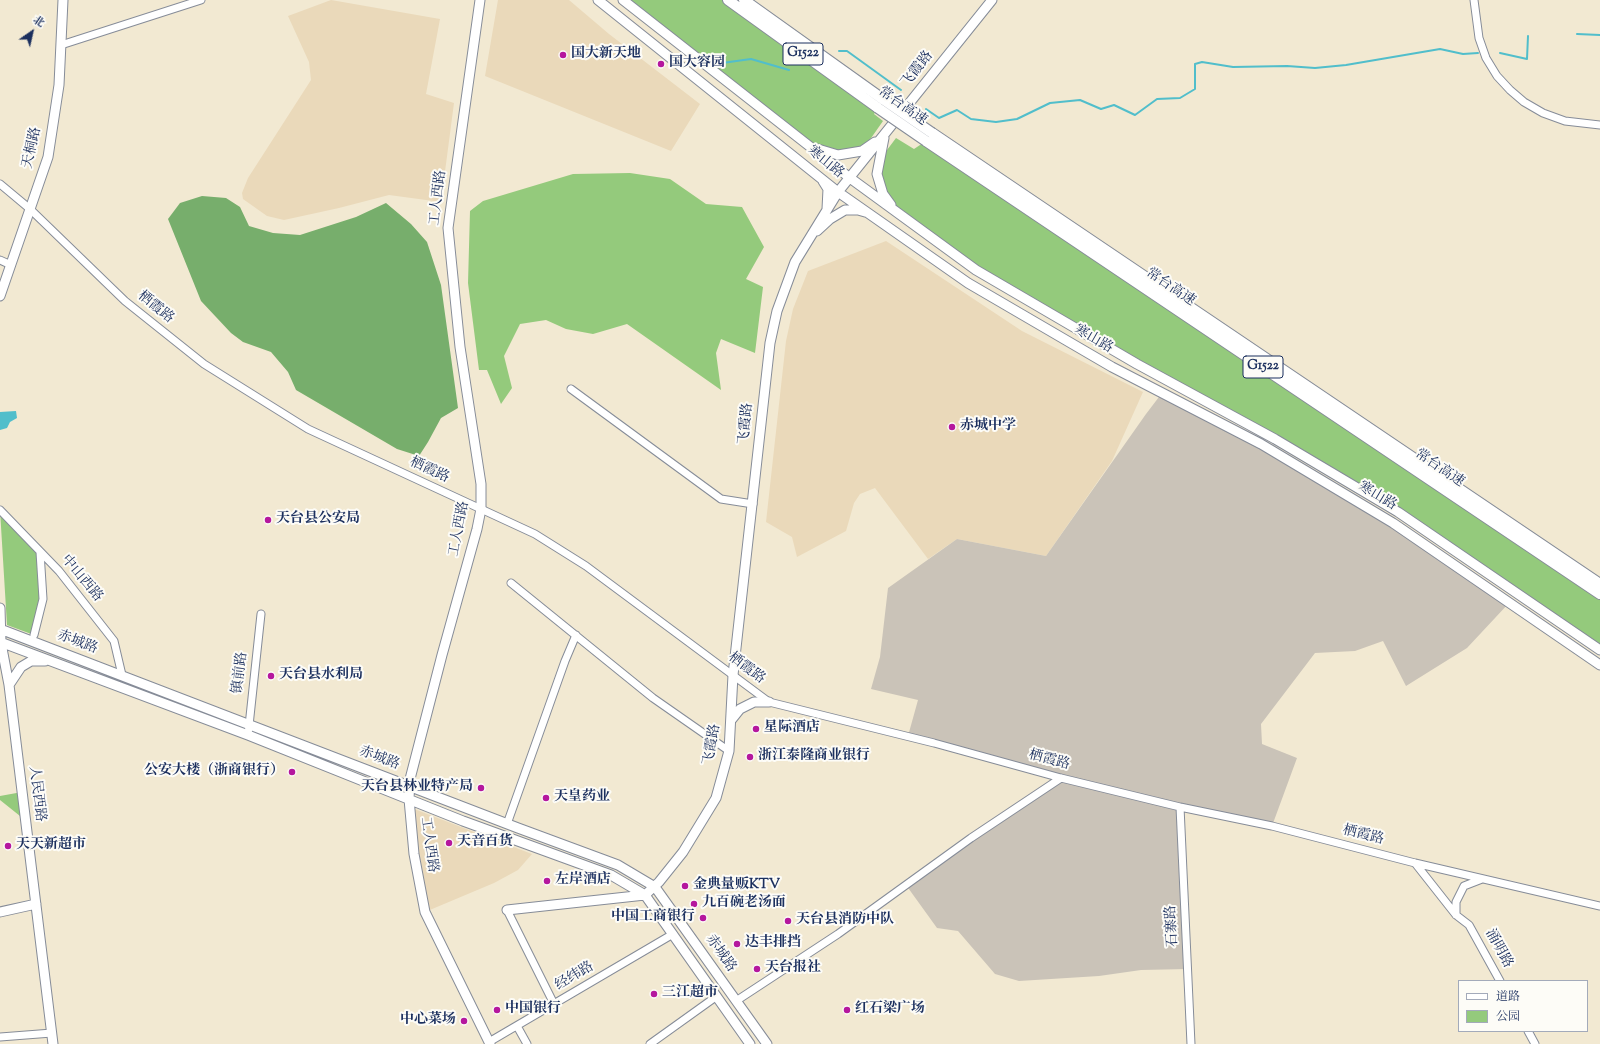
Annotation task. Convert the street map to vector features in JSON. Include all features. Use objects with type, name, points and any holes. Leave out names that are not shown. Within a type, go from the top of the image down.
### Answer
[{"type":"highway","name":"常台高速","points":[[728,0],[742,11],[1600,594]]},
{"type":"highway","name":"常台高速","points":[[744,0],[881,104]]},
{"type":"highway","name":"常台高速","points":[[929,137],[1600,584]]},
{"type":"main road","name":"天桐路","points":[[0,296],[48,157],[58,84],[63,0]]},
{"type":"main road","name":"工人西路","points":[[480,0],[448,228],[460,347],[481,484],[481,509],[409,785],[408,799],[414,854],[425,912],[490,1043]]},
{"type":"main road","name":"寒山路","points":[[598,0],[838,192],[968,283],[1112,367],[1261,444],[1393,523],[1600,665]]},
{"type":"main road","name":"寒山路","points":[[623,0],[850,178],[983,274],[1137,364],[1275,439],[1398,512],[1600,650]]},
{"type":"main road","name":"飞霞路","points":[[645,895],[654,887],[683,852],[716,798],[729,751],[732,719],[733,675],[770,343],[777,311],[795,262],[838,192],[992,0]]},
{"type":"main road","points":[[813,148],[838,155],[862,151],[884,136]]},
{"type":"main road","points":[[884,136],[877,174],[883,194],[894,210]]},
{"type":"main road","points":[[821,178],[828,189],[827,209]]},
{"type":"main road","points":[[810,237],[830,219],[845,210],[858,210],[869,214]]},
{"type":"main road","points":[[0,608],[1,642]]},
{"type":"main road","name":"赤城路","points":[[0,629],[248,723],[507,824],[618,865],[654,887],[736,1001],[762,1042]]},
{"type":"main road","name":"赤城路","points":[[1,642],[248,735],[542,851],[611,875],[645,895],[750,1044]]},
{"type":"main road","name":"人民西路","points":[[1,642],[9,684],[53,1044]]},
{"type":"main road","points":[[9,684],[21,667],[31,661],[50,661]]},
{"type":"main road","points":[[732,719],[740,709],[754,702],[769,702]]},
{"type":"main road","points":[[542,851],[547,839]]},
{"type":"main road","points":[[507,910],[645,895]]},
{"type":"main road","points":[[0,912],[36,904]]},
{"type":"street","points":[[61,45],[201,0]]},
{"type":"street","points":[[1474,0],[1478,38],[1486,58],[1497,76],[1510,90],[1524,102],[1543,113],[1565,121],[1600,125]]},
{"type":"street","name":"栖霞路","points":[[0,184],[30,209],[125,301],[204,364],[308,429],[535,534],[586,566],[769,702],[934,742],[1060,778],[1180,807],[1272,826],[1415,863],[1600,906]]},
{"type":"street","points":[[0,260],[11,265]]},
{"type":"street","points":[[571,390],[721,499],[753,504]]},
{"type":"street","name":"中山西路","points":[[0,510],[59,571],[114,641],[122,675]]},
{"type":"street","points":[[34,635],[43,600],[40,552]]},
{"type":"street","points":[[511,583],[576,634],[653,698],[729,751]]},
{"type":"street","name":"镇前路","points":[[248,735],[248,723],[261,614]]},
{"type":"street","points":[[507,824],[576,634]]},
{"type":"street","points":[[736,1001],[838,934],[971,838],[1060,778]]},
{"type":"street","name":"石寨路","points":[[1180,807],[1191,1044]]},
{"type":"street","name":"涌明路","points":[[1415,863],[1456,915],[1469,925],[1499,980]]},
{"type":"street","points":[[1456,915],[1456,902],[1464,886],[1482,879]]},
{"type":"street","points":[[507,910],[554,1004]]},
{"type":"street","name":"经纬路","points":[[490,1043],[673,934]]},
{"type":"street","points":[[650,1044],[717,996]]},
{"type":"street","points":[[517,1026],[527,1044]]},
{"type":"street","points":[[1528,1032],[1533,1041]]},
{"type":"street","points":[[0,1037],[52,1033]]},
{"type":"shaded area","points":[[331,0],[440,19],[426,94],[454,103],[441,202],[389,195],[284,220],[267,216],[243,199],[242,193],[248,178],[311,80],[309,62],[288,16]]},
{"type":"shaded area","name":"国大新天地","points":[[498,0],[569,0],[609,34],[700,104],[671,151],[485,76]]},
{"type":"shaded area","name":"赤城中学","points":[[886,241],[1022,331],[1143,392],[1112,461],[1046,556],[957,539],[928,559],[875,488],[860,494],[854,503],[846,531],[797,557],[792,537],[766,522],[786,341],[793,309],[808,271]]},
{"type":"shaded area","points":[[1162,393],[1393,523],[1509,603],[1467,648],[1406,686],[1383,641],[1355,651],[1315,653],[1261,724],[1262,744],[1297,758],[1272,826],[1180,807],[1188,969],[1141,970],[1099,976],[1019,981],[995,974],[958,931],[937,928],[906,885],[1060,778],[908,736],[918,700],[871,689],[880,657],[888,588],[957,539],[1046,556]]},
{"type":"shaded area","points":[[409,807],[532,854],[518,870],[494,883],[425,912]]},
{"type":"green space","points":[[623,0],[728,0],[878,108],[874,114],[883,121],[862,151],[838,155],[813,148]]},
{"type":"green space","points":[[896,138],[914,149],[926,141],[1600,594],[1600,650],[1398,512],[1055,317],[894,210],[883,194],[880,154],[887,150]]},
{"type":"green space","points":[[630,173],[670,179],[706,204],[742,207],[764,247],[746,279],[763,287],[755,353],[721,339],[716,353],[721,390],[627,324],[593,334],[566,329],[546,320],[520,324],[504,356],[512,388],[501,404],[487,370],[479,370],[468,283],[470,211],[483,201],[573,174]]},
{"type":"green space","points":[[202,196],[226,198],[240,207],[249,226],[273,233],[300,235],[356,217],[386,203],[411,224],[427,242],[441,285],[458,408],[441,418],[419,456],[397,449],[296,390],[288,372],[271,352],[243,342],[231,333],[201,301],[168,219],[180,203]]},
{"type":"green space","points":[[0,510],[40,552],[43,599],[34,635],[7,625]]},
{"type":"green space","points":[[22,792],[25,820],[0,800],[0,796]]},
{"type":"water","points":[[16,411],[17,418],[10,422],[7,428],[0,430],[0,412]]},
{"type":"waterway","points":[[1577,34],[1600,35]]},
{"type":"waterway","points":[[1500,53],[1527,59],[1528,36]]},
{"type":"waterway","points":[[926,109],[939,118],[957,110],[971,119],[996,122],[1017,119],[1050,103],[1080,100],[1101,109],[1114,105],[1135,115],[1157,99],[1180,98],[1195,89],[1195,64],[1202,62],[1233,67],[1287,66],[1315,68],[1346,65],[1440,49],[1463,54],[1478,53]]},
{"type":"waterway","points":[[839,51],[847,51],[901,90]]},
{"type":"waterway","points":[[722,63],[751,59],[789,70]]},
{"type":"place","name":"国大新天地","points":[[563,55]]},
{"type":"place","name":"国大容园","points":[[661,64]]},
{"type":"place","name":"赤城中学","points":[[952,427]]},
{"type":"place","name":"天台县公安局","points":[[268,520]]},
{"type":"place","name":"天台县水利局","points":[[271,676]]},
{"type":"place","name":"星际酒店","points":[[756,729]]},
{"type":"place","name":"浙江泰隆商业银行","points":[[750,757]]},
{"type":"place","name":"公安大楼（浙商银行）","points":[[292,772]]},
{"type":"place","name":"天台县林业特产局","points":[[481,788]]},
{"type":"place","name":"天皇药业","points":[[546,798]]},
{"type":"place","name":"天音百货","points":[[449,843]]},
{"type":"place","name":"天天新超市","points":[[8,846]]},
{"type":"place","name":"左岸酒店","points":[[547,881]]},
{"type":"place","name":"金典量贩KTV","points":[[685,886]]},
{"type":"place","name":"九百碗老汤面","points":[[694,904]]},
{"type":"place","name":"中国工商银行","points":[[703,918]]},
{"type":"place","name":"天台县消防中队","points":[[788,921]]},
{"type":"place","name":"达丰排挡","points":[[737,944]]},
{"type":"place","name":"天台报社","points":[[757,969]]},
{"type":"place","name":"三江超市","points":[[654,994]]},
{"type":"place","name":"中国银行","points":[[497,1010]]},
{"type":"place","name":"红石梁广场","points":[[847,1010]]},
{"type":"place","name":"中心菜场","points":[[464,1021]]}]
